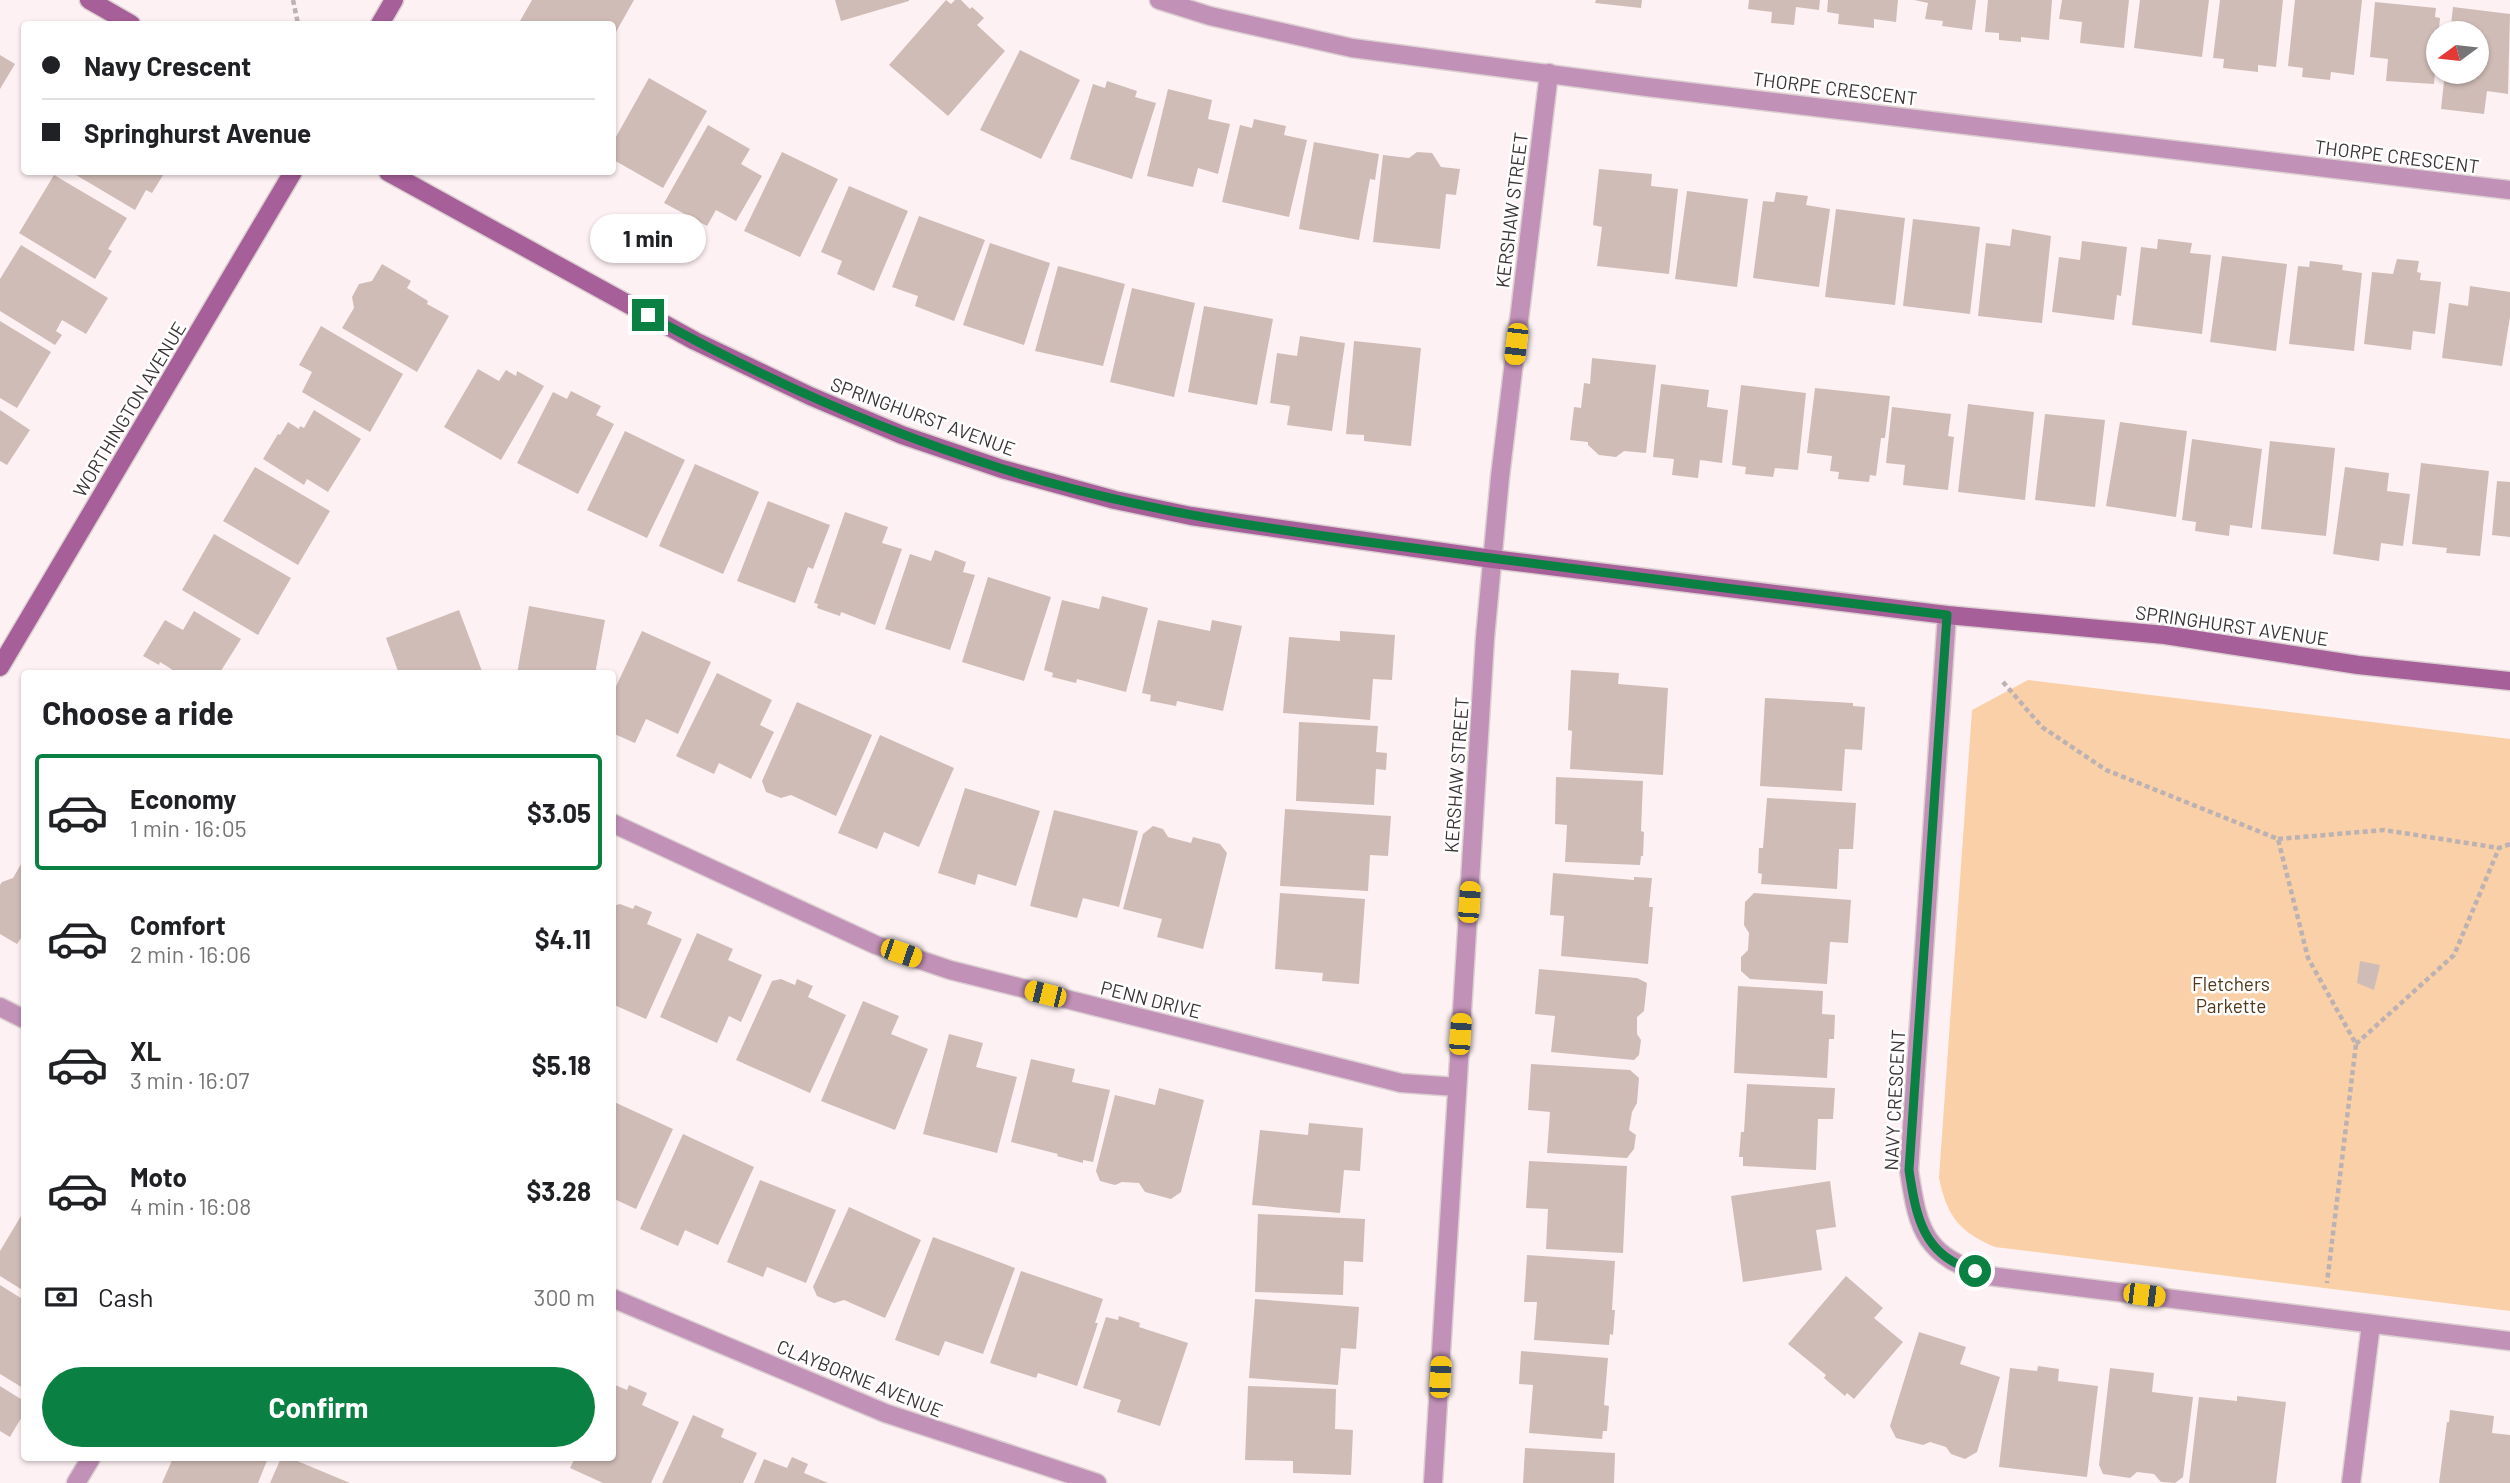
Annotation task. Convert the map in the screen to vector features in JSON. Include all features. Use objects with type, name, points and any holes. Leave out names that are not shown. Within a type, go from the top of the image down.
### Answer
[{"type":"street","points":[[89,0],[126,21]]},
{"type":"street","points":[[382,21],[394,0]]},
{"type":"street","name":"THORPE CRESCENT","points":[[1159,0],[1210,16],[1352,48],[2237,159],[2510,190]]},
{"type":"street","name":"KERSHAW STREET","points":[[1433,1483],[1492,559],[1501,463],[1549,73]]},
{"type":"street","name":"WORTHINGTON AVENUE","points":[[0,667],[291,175]]},
{"type":"street","name":"SPRINGHURST AVENUE","points":[[393,175],[695,341],[810,396],[902,435],[1002,469],[1115,500],[1191,516],[1492,559]]},
{"type":"street","points":[[1492,559],[1947,615]]},
{"type":"street","name":"SPRINGHURST AVENUE","points":[[1947,615],[2165,635],[2357,665],[2510,681]]},
{"type":"street","name":"NAVY CRESCENT","points":[[1947,615],[1909,1170],[1915,1213],[1935,1250],[1960,1267],[1989,1276],[2510,1341]]},
{"type":"street","name":"PENN DRIVE","points":[[616,826],[876,945],[950,970],[1401,1083],[1457,1087]]},
{"type":"street","points":[[0,1007],[21,1018]]},
{"type":"street","name":"CLAYBORNE AVENUE","points":[[616,1300],[885,1413],[1097,1483]]},
{"type":"street","points":[[2351,1483],[2371,1324]]},
{"type":"street","points":[[76,1483],[89,1461]]},
{"type":"path","points":[[293,0],[297,21]]},
{"type":"path","points":[[2003,682],[2042,727],[2106,770],[2278,839],[2384,830],[2499,848],[2510,844]]},
{"type":"path","points":[[2278,839],[2308,958],[2356,1044],[2327,1283]]},
{"type":"path","points":[[2356,1044],[2454,955],[2499,848]]},
{"type":"green space","name":"Fletchers Parkette","points":[[2028,680],[2510,739],[2510,1311],[1995,1247],[1972,1235],[1956,1221],[1946,1203],[1939,1178],[1972,710]]},
{"type":"building","points":[[532,0],[634,0],[616,32],[616,21],[520,21]]},
{"type":"building","points":[[835,0],[909,0],[909,1],[841,21]]},
{"type":"building","points":[[946,0],[951,4],[955,0],[961,0],[970,9],[972,7],[984,18],[977,25],[1005,51],[948,116],[889,65]]},
{"type":"building","points":[[1596,0],[1642,0],[1641,8],[1595,3]]},
{"type":"building","points":[[1749,0],[1820,0],[1819,10],[1796,7],[1794,25],[1771,23],[1772,12],[1748,9]]},
{"type":"building","points":[[1828,0],[1898,0],[1896,22],[1874,19],[1874,28],[1838,24],[1839,14],[1827,12]]},
{"type":"building","points":[[1914,0],[1976,0],[1972,30],[1942,26],[1943,21],[1925,19],[1928,3]]},
{"type":"building","points":[[1988,0],[2052,0],[2049,40],[2021,37],[2021,42],[1999,40],[1999,33],[1985,32]]},
{"type":"building","points":[[2062,0],[2129,0],[2124,48],[2080,43],[2082,22],[2059,19]]},
{"type":"building","points":[[2140,0],[2209,0],[2202,57],[2134,48]]},
{"type":"building","points":[[2220,0],[2283,0],[2276,67],[2258,65],[2258,72],[2223,68],[2224,59],[2213,58]]},
{"type":"building","points":[[2295,0],[2362,0],[2354,75],[2331,72],[2330,80],[2302,77],[2303,68],[2288,66]]},
{"type":"building","points":[[2375,2],[2436,8],[2435,17],[2440,18],[2440,21],[2426,21],[2426,84],[2386,81],[2388,59],[2370,57]]},
{"type":"building","points":[[2453,7],[2510,14],[2508,94],[2487,91],[2484,114],[2441,109],[2444,84],[2489,84],[2489,21],[2451,21]]},
{"type":"building","points":[[1020,50],[1080,80],[1041,159],[980,130]]},
{"type":"building","points":[[0,55],[15,64],[0,89]]},
{"type":"building","points":[[649,78],[707,111],[663,188],[616,161],[616,137]]},
{"type":"building","points":[[1107,81],[1137,91],[1135,97],[1156,103],[1132,179],[1070,159],[1093,84],[1105,88]]},
{"type":"building","points":[[1168,89],[1212,100],[1208,119],[1230,124],[1218,174],[1198,168],[1193,187],[1147,176]]},
{"type":"building","points":[[1254,119],[1286,126],[1284,135],[1307,140],[1289,217],[1222,202],[1240,125],[1252,128]]},
{"type":"building","points":[[708,125],[750,149],[741,164],[762,176],[736,221],[716,210],[707,226],[664,203]]},
{"type":"building","points":[[1314,142],[1379,154],[1375,180],[1370,179],[1359,240],[1299,229]]},
{"type":"building","points":[[782,152],[838,179],[800,257],[744,231]]},
{"type":"building","points":[[1417,152],[1432,153],[1441,167],[1460,169],[1456,195],[1446,194],[1440,249],[1373,242],[1383,155],[1409,158]]},
{"type":"building","points":[[1599,169],[1652,174],[1651,186],[1678,189],[1669,274],[1597,266],[1602,227],[1593,225]]},
{"type":"building","points":[[54,175],[127,218],[108,249],[112,251],[95,279],[19,233]]},
{"type":"building","points":[[76,175],[163,175],[152,193],[146,190],[135,210]]},
{"type":"building","points":[[849,186],[908,211],[874,291],[837,274],[842,261],[821,252]]},
{"type":"building","points":[[1687,191],[1748,199],[1737,287],[1675,279]]},
{"type":"building","points":[[1776,192],[1808,196],[1806,205],[1830,209],[1819,287],[1753,278],[1763,201],[1774,202]]},
{"type":"building","points":[[1836,209],[1905,218],[1895,305],[1825,297]]},
{"type":"building","points":[[919,216],[985,240],[954,321],[915,306],[918,296],[892,287]]},
{"type":"building","points":[[1913,219],[1980,227],[1970,314],[1903,306]]},
{"type":"building","points":[[2012,229],[2051,236],[2042,323],[1978,316],[1986,243],[2010,246]]},
{"type":"building","points":[[2158,239],[2192,243],[2190,253],[2211,255],[2202,334],[2132,325],[2141,247],[2157,249]]},
{"type":"building","points":[[2082,241],[2127,247],[2121,296],[2117,295],[2114,320],[2052,312],[2059,257],[2080,260]]},
{"type":"building","points":[[990,243],[1050,263],[1024,345],[963,325]]},
{"type":"building","points":[[21,245],[108,298],[86,334],[62,320],[56,331],[62,335],[55,345],[0,311],[0,279]]},
{"type":"building","points":[[2222,256],[2287,264],[2276,351],[2210,342]]},
{"type":"building","points":[[2397,259],[2419,261],[2417,272],[2421,273],[2420,280],[2441,282],[2435,334],[2413,331],[2411,350],[2364,344],[2372,272],[2393,274]]},
{"type":"building","points":[[2310,261],[2343,265],[2342,270],[2362,273],[2354,351],[2289,344],[2298,266],[2309,267]]},
{"type":"building","points":[[382,264],[411,281],[407,288],[428,301],[427,304],[449,316],[417,372],[342,328],[354,308],[352,297],[359,284],[372,281]]},
{"type":"building","points":[[1058,266],[1125,284],[1103,366],[1035,351]]},
{"type":"building","points":[[2470,286],[2510,292],[2510,317],[2502,366],[2442,358],[2449,303],[2468,306]]},
{"type":"building","points":[[1132,288],[1195,303],[1174,397],[1110,382]]},
{"type":"building","points":[[1204,306],[1273,319],[1257,405],[1188,392]]},
{"type":"building","points":[[0,321],[51,352],[17,408],[0,398]]},
{"type":"building","points":[[321,326],[403,374],[370,432],[302,392],[312,372],[299,365]]},
{"type":"building","points":[[1300,336],[1345,343],[1332,431],[1287,425],[1290,406],[1270,403],[1277,353],[1297,356]]},
{"type":"building","points":[[1354,341],[1421,348],[1411,446],[1364,441],[1364,435],[1346,434]]},
{"type":"building","points":[[1592,358],[1656,365],[1646,453],[1624,451],[1616,457],[1599,455],[1588,442],[1570,440],[1574,407],[1581,408],[1584,383],[1590,384]]},
{"type":"building","points":[[478,369],[499,381],[506,370],[516,376],[517,371],[544,386],[501,460],[444,427]]},
{"type":"building","points":[[1661,384],[1709,390],[1707,407],[1728,410],[1722,463],[1700,460],[1698,478],[1672,475],[1674,459],[1653,457]]},
{"type":"building","points":[[1741,385],[1806,393],[1798,470],[1775,468],[1773,477],[1745,474],[1746,467],[1732,465]]},
{"type":"building","points":[[1815,388],[1890,396],[1885,438],[1881,438],[1876,476],[1870,475],[1869,482],[1838,479],[1839,472],[1830,471],[1832,456],[1807,453]]},
{"type":"building","points":[[571,391],[601,406],[596,415],[614,424],[578,494],[517,463],[553,392],[567,399]]},
{"type":"building","points":[[1968,404],[2034,412],[2025,500],[1958,492]]},
{"type":"building","points":[[1892,407],[1951,414],[1948,436],[1954,437],[1948,490],[1903,485],[1905,465],[1886,463]]},
{"type":"building","points":[[0,410],[30,430],[7,465],[0,461]]},
{"type":"building","points":[[314,410],[361,439],[328,492],[307,479],[304,485],[263,459],[288,422],[299,429],[300,426],[304,428]]},
{"type":"building","points":[[2045,414],[2105,420],[2095,507],[2035,500]]},
{"type":"building","points":[[2120,422],[2187,431],[2176,517],[2106,506]]},
{"type":"building","points":[[625,431],[685,460],[647,538],[587,510]]},
{"type":"building","points":[[2192,439],[2262,449],[2252,528],[2230,525],[2229,536],[2195,531],[2196,522],[2182,520]]},
{"type":"building","points":[[2270,441],[2335,448],[2326,536],[2261,529]]},
{"type":"building","points":[[2421,463],[2489,471],[2480,556],[2446,553],[2447,548],[2412,544]]},
{"type":"building","points":[[695,464],[759,492],[723,574],[659,546]]},
{"type":"building","points":[[255,467],[330,511],[298,565],[223,521]]},
{"type":"building","points":[[2345,467],[2389,473],[2387,491],[2410,494],[2403,546],[2381,543],[2379,561],[2333,554]]},
{"type":"building","points":[[2497,481],[2510,482],[2510,537],[2492,535]]},
{"type":"building","points":[[768,501],[830,525],[813,569],[808,567],[795,603],[737,581]]},
{"type":"building","points":[[845,512],[888,527],[882,543],[902,549],[875,625],[841,612],[840,616],[817,608],[818,604],[814,603]]},
{"type":"building","points":[[214,534],[291,578],[258,635],[182,590]]},
{"type":"building","points":[[935,550],[966,562],[963,572],[975,575],[950,650],[885,629],[910,554],[931,561]]},
{"type":"building","points":[[988,577],[1051,597],[1024,681],[962,662]]},
{"type":"building","points":[[1102,596],[1148,608],[1126,692],[1077,679],[1076,683],[1052,677],[1053,673],[1044,670],[1062,600],[1099,609]]},
{"type":"building","points":[[529,606],[605,620],[596,670],[518,670]]},
{"type":"building","points":[[459,610],[482,670],[398,670],[386,638]]},
{"type":"building","points":[[194,611],[241,639],[222,670],[173,670],[143,656],[165,620],[183,630]]},
{"type":"building","points":[[1158,620],[1210,631],[1212,620],[1242,626],[1223,711],[1177,701],[1176,706],[1150,701],[1151,695],[1142,693]]},
{"type":"building","points":[[642,631],[711,662],[678,734],[646,719],[635,743],[616,735],[616,686]]},
{"type":"building","points":[[1340,631],[1395,635],[1392,680],[1373,679],[1370,720],[1283,713],[1289,637],[1340,641]]},
{"type":"building","points":[[1571,670],[1619,673],[1618,684],[1668,688],[1663,775],[1570,769],[1572,731],[1568,730]]},
{"type":"building","points":[[717,673],[772,700],[760,725],[774,732],[751,779],[719,763],[714,774],[676,756]]},
{"type":"building","points":[[1765,698],[1853,703],[1853,706],[1865,707],[1862,750],[1845,749],[1842,791],[1760,786]]},
{"type":"building","points":[[797,702],[872,735],[836,816],[791,795],[781,798],[766,792],[762,781]]},
{"type":"building","points":[[1299,722],[1378,726],[1376,752],[1387,753],[1386,770],[1376,769],[1374,805],[1296,801]]},
{"type":"building","points":[[880,735],[954,768],[919,847],[884,832],[877,849],[838,833]]},
{"type":"building","points":[[1556,777],[1643,781],[1641,831],[1644,832],[1640,865],[1565,862],[1567,825],[1555,824]]},
{"type":"building","points":[[965,788],[1040,811],[1016,886],[978,874],[975,885],[938,873]]},
{"type":"building","points":[[1767,798],[1856,803],[1853,849],[1839,849],[1837,889],[1761,884],[1762,874],[1758,873],[1759,848],[1763,848]]},
{"type":"building","points":[[1285,809],[1391,816],[1388,856],[1370,855],[1368,891],[1280,886]]},
{"type":"building","points":[[1054,810],[1138,831],[1119,907],[1083,898],[1077,918],[1030,906]]},
{"type":"building","points":[[1153,826],[1163,829],[1168,837],[1191,843],[1193,837],[1220,844],[1227,853],[1203,949],[1157,937],[1162,919],[1123,909],[1143,834]]},
{"type":"building","points":[[21,864],[21,938],[17,944],[0,934],[0,885],[13,878]]},
{"type":"building","points":[[1553,873],[1634,880],[1634,877],[1652,878],[1649,907],[1653,907],[1648,964],[1561,956],[1564,916],[1550,915]]},
{"type":"building","points":[[1280,893],[1365,899],[1359,984],[1322,981],[1323,973],[1275,969]]},
{"type":"building","points":[[1754,893],[1851,900],[1848,943],[1830,942],[1827,984],[1750,979],[1741,971],[1741,957],[1748,950],[1749,933],[1744,925],[1745,902]]},
{"type":"building","points":[[616,905],[633,909],[635,905],[652,912],[647,924],[682,939],[646,1019],[616,1006]]},
{"type":"building","points":[[697,933],[733,949],[728,960],[762,975],[741,1022],[729,1016],[717,1043],[660,1017]]},
{"type":"building","points":[[2360,961],[2380,965],[2374,990],[2357,983]]},
{"type":"building","points":[[1539,969],[1637,978],[1647,983],[1644,1011],[1637,1017],[1637,1034],[1641,1040],[1639,1055],[1634,1060],[1551,1052],[1555,1016],[1535,1014]]},
{"type":"building","points":[[781,979],[795,985],[797,979],[813,986],[808,997],[846,1015],[810,1093],[736,1060],[772,981]]},
{"type":"building","points":[[1738,986],[1823,991],[1822,1014],[1835,1015],[1834,1039],[1829,1039],[1827,1078],[1734,1073]]},
{"type":"building","points":[[863,1001],[899,1016],[891,1034],[928,1049],[895,1130],[821,1101]]},
{"type":"building","points":[[949,1034],[983,1043],[976,1067],[1017,1077],[997,1153],[923,1134]]},
{"type":"building","points":[[1031,1059],[1075,1069],[1072,1082],[1110,1090],[1093,1162],[1083,1160],[1083,1163],[1011,1142]]},
{"type":"building","points":[[1531,1064],[1630,1070],[1639,1078],[1637,1103],[1632,1112],[1629,1130],[1636,1135],[1634,1149],[1627,1158],[1547,1153],[1550,1112],[1528,1110]]},
{"type":"building","points":[[1747,1084],[1835,1088],[1833,1119],[1818,1119],[1816,1170],[1743,1166],[1743,1157],[1739,1157],[1741,1132],[1744,1132]]},
{"type":"building","points":[[1159,1088],[1204,1100],[1181,1192],[1171,1199],[1145,1192],[1139,1183],[1122,1182],[1115,1185],[1100,1181],[1096,1171],[1115,1095],[1155,1105]]},
{"type":"building","points":[[616,1103],[673,1129],[636,1209],[616,1200]]},
{"type":"building","points":[[1309,1123],[1363,1128],[1360,1171],[1344,1170],[1340,1213],[1252,1205],[1260,1130],[1308,1135]]},
{"type":"building","points":[[683,1134],[754,1167],[718,1245],[685,1230],[678,1246],[640,1229]]},
{"type":"building","points":[[1529,1161],[1627,1166],[1623,1253],[1546,1249],[1548,1209],[1526,1208]]},
{"type":"building","points":[[760,1180],[836,1210],[806,1283],[767,1267],[763,1277],[727,1262]]},
{"type":"building","points":[[1830,1181],[1836,1227],[1816,1230],[1822,1270],[1743,1282],[1731,1196]]},
{"type":"building","points":[[849,1207],[921,1240],[885,1318],[844,1300],[834,1303],[817,1296],[813,1287]]},
{"type":"building","points":[[1258,1214],[1365,1219],[1363,1262],[1344,1261],[1343,1295],[1255,1292]]},
{"type":"building","points":[[21,1216],[21,1289],[0,1276],[0,1251]]},
{"type":"building","points":[[933,1237],[1015,1268],[983,1354],[945,1341],[939,1356],[895,1340]]},
{"type":"building","points":[[1527,1255],[1615,1261],[1612,1310],[1615,1310],[1613,1335],[1610,1334],[1609,1345],[1534,1340],[1537,1302],[1524,1302]]},
{"type":"building","points":[[1021,1271],[1103,1299],[1077,1386],[1038,1373],[1036,1378],[990,1363]]},
{"type":"building","points":[[1846,1276],[1883,1308],[1874,1318],[1903,1342],[1854,1399],[1847,1393],[1845,1396],[1824,1378],[1826,1375],[1788,1344]]},
{"type":"building","points":[[0,1285],[21,1298],[21,1387],[0,1374]]},
{"type":"building","points":[[1255,1299],[1359,1307],[1356,1349],[1341,1348],[1338,1385],[1249,1378]]},
{"type":"building","points":[[1119,1316],[1140,1323],[1139,1327],[1188,1343],[1160,1426],[1117,1412],[1121,1400],[1083,1388],[1106,1317],[1118,1320]]},
{"type":"building","points":[[1919,1332],[1966,1347],[1960,1364],[2000,1377],[1977,1452],[1965,1459],[1951,1454],[1946,1447],[1930,1442],[1923,1445],[1896,1438],[1890,1426]]},
{"type":"building","points":[[1521,1351],[1608,1358],[1604,1405],[1609,1406],[1607,1431],[1603,1431],[1602,1439],[1529,1433],[1533,1385],[1519,1384]]},
{"type":"building","points":[[2038,1366],[2059,1369],[2058,1381],[2098,1386],[2087,1477],[1999,1467],[2010,1368],[2037,1371]]},
{"type":"building","points":[[2110,1368],[2154,1373],[2152,1392],[2193,1397],[2183,1477],[2175,1483],[2161,1482],[2154,1474],[2137,1472],[2130,1478],[2103,1474],[2099,1465]]},
{"type":"building","points":[[616,1385],[627,1390],[629,1385],[647,1393],[642,1405],[679,1422],[651,1483],[603,1483],[570,1468],[574,1461],[616,1461]]},
{"type":"building","points":[[0,1386],[21,1399],[21,1418],[10,1437],[0,1431]]},
{"type":"building","points":[[1248,1386],[1336,1389],[1335,1429],[1353,1430],[1351,1475],[1293,1473],[1293,1461],[1245,1460]]},
{"type":"building","points":[[2237,1396],[2286,1402],[2276,1483],[2189,1483],[2199,1397],[2237,1401]]},
{"type":"building","points":[[2450,1410],[2494,1416],[2492,1433],[2510,1435],[2510,1483],[2439,1483]]},
{"type":"building","points":[[693,1415],[724,1429],[721,1437],[757,1453],[743,1483],[662,1483]]},
{"type":"building","points":[[1525,1448],[1615,1453],[1614,1483],[1523,1483]]},
{"type":"building","points":[[792,1457],[808,1464],[804,1473],[828,1483],[754,1483],[764,1459],[787,1468]]},
{"type":"building","points":[[172,1461],[267,1461],[258,1483],[162,1483]]},
{"type":"building","points":[[280,1461],[297,1461],[350,1483],[270,1483]]},
{"type":"route","points":[[648,315],[695,341],[810,396],[902,435],[1002,469],[1115,500],[1191,516],[1420,549],[1947,615],[1909,1170],[1915,1213],[1935,1250],[1960,1267],[1975,1271]]}]
